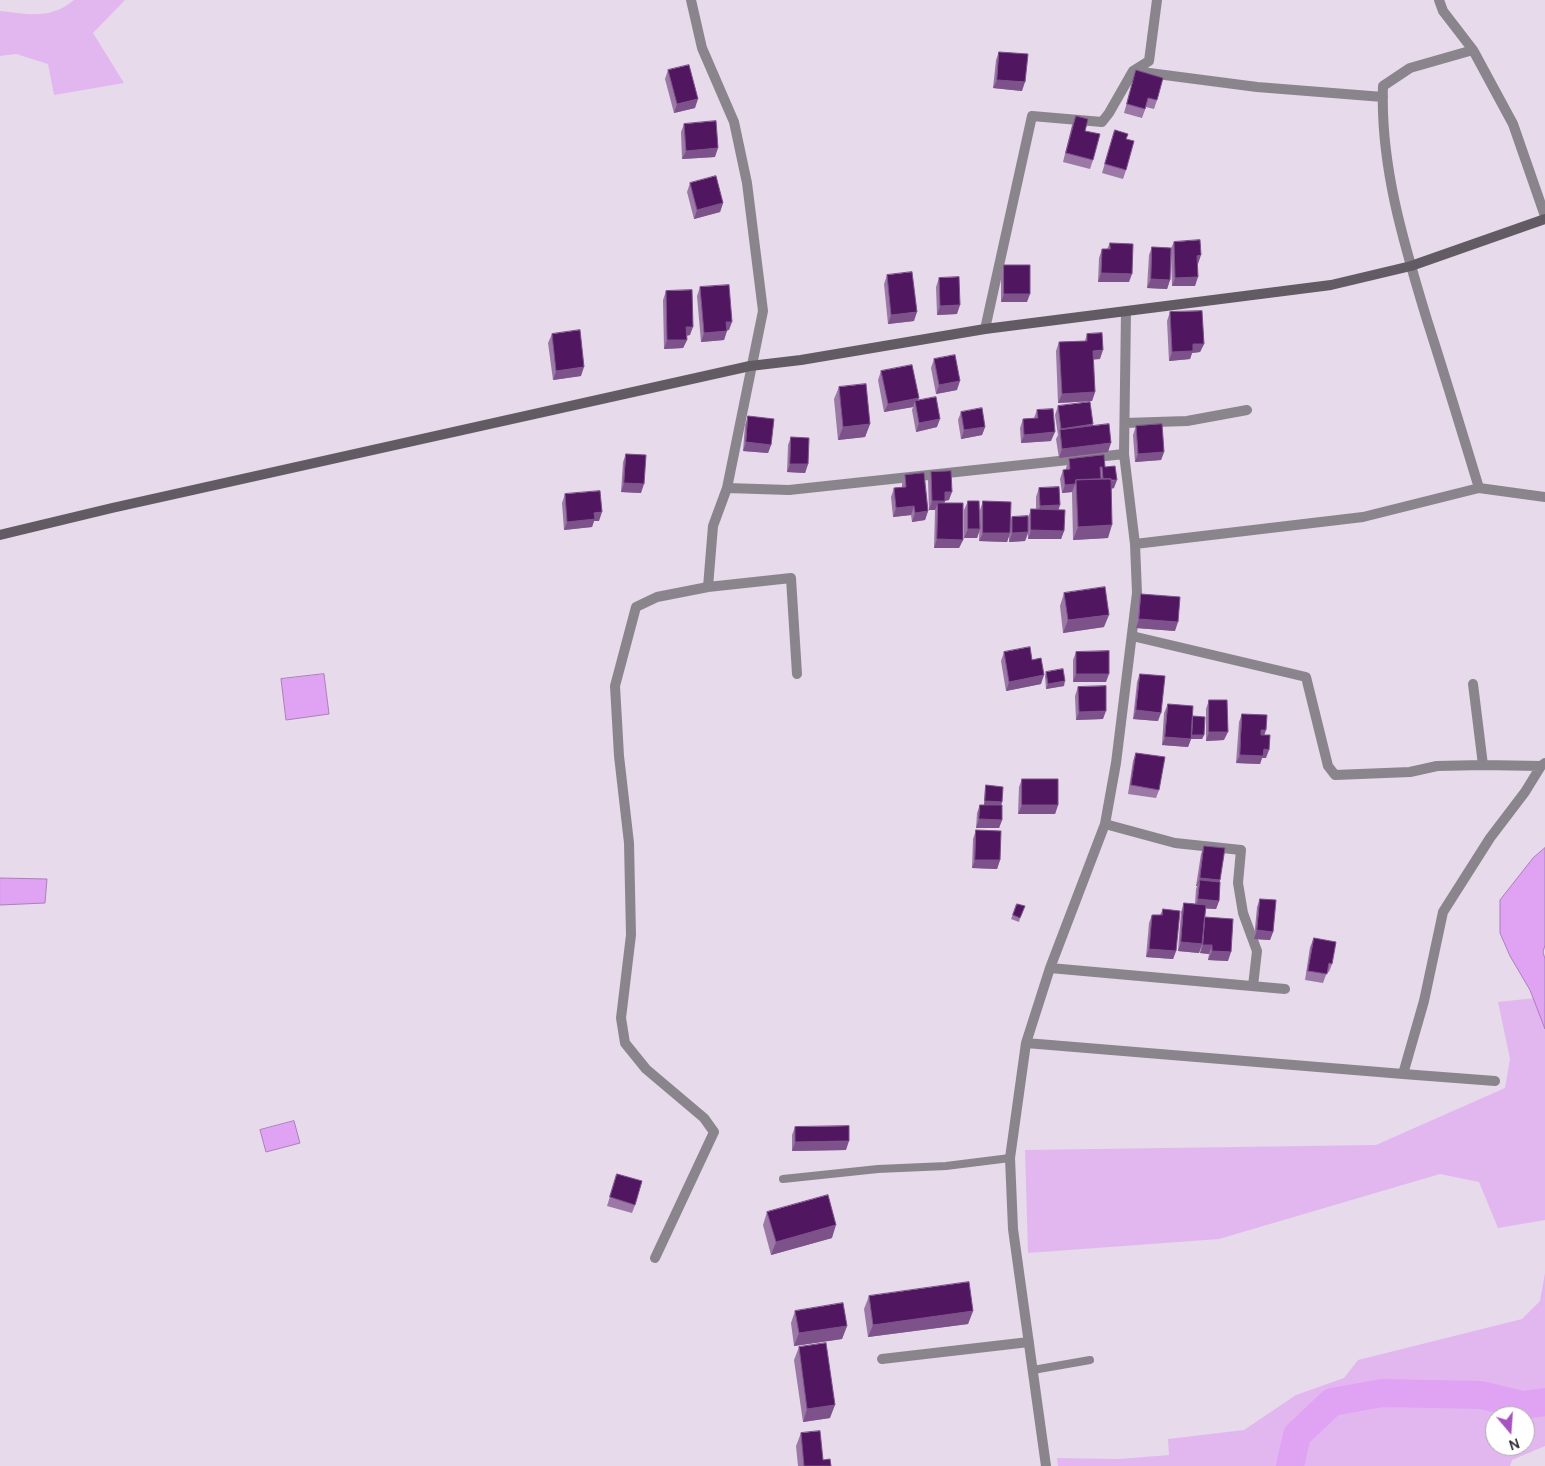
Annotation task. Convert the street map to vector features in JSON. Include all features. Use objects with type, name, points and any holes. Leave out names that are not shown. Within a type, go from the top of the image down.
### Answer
[{"type":"street","points":[[691,0],[702,48],[734,122],[747,184],[762,311],[727,488],[713,526],[708,587]]},
{"type":"street","points":[[985,329],[1032,116],[1102,122],[1133,71],[1150,61],[1157,0]]},
{"type":"street","points":[[0,535],[112,508],[750,366],[801,360],[985,329],[1331,285],[1411,266],[1545,218],[1513,124],[1473,50],[1444,11],[1439,0]]},
{"type":"street","points":[[1473,50],[1410,68],[1383,86],[1383,97],[1389,177],[1411,266],[1479,488]]},
{"type":"street","points":[[1133,71],[1257,87],[1383,97]]},
{"type":"street","points":[[1046,1466],[1013,1228],[1010,1158],[1026,1043],[1050,968],[1104,824],[1116,763],[1137,593],[1136,544],[1124,454],[1126,312]]},
{"type":"street","points":[[1125,423],[1187,421],[1247,410]]},
{"type":"street","points":[[727,488],[788,490],[1124,454]]},
{"type":"street","points":[[1136,544],[1363,517],[1479,488],[1545,497]]},
{"type":"street","points":[[654,1258],[714,1132],[704,1118],[646,1069],[625,1043],[621,1018],[631,935],[629,843],[615,686],[636,607],[657,597],[708,587],[791,578],[797,674]]},
{"type":"street","points":[[1132,636],[1306,677],[1328,766],[1335,775],[1410,772],[1437,766],[1543,764]]},
{"type":"street","points":[[1473,684],[1483,765]]},
{"type":"street","points":[[1403,1074],[1424,1001],[1443,912],[1490,838],[1525,792],[1543,764]]},
{"type":"street","points":[[1104,824],[1175,843],[1241,850],[1238,882],[1243,913],[1257,951],[1254,986]]},
{"type":"street","points":[[1050,968],[1285,989]]},
{"type":"street","points":[[1026,1043],[1495,1081]]},
{"type":"street","points":[[882,1358],[1029,1342]]},
{"type":"lane","points":[[783,1179],[878,1169],[946,1166],[1010,1158]]},
{"type":"lane","points":[[1033,1370],[1090,1360]]},
{"type":"shaded area","points":[[74,0],[125,0],[93,33],[124,83],[54,95],[48,64],[16,54],[0,56],[0,11],[29,14],[47,13],[56,11]]},
{"type":"shaded area","points":[[324,674],[329,714],[286,720],[281,679]]},
{"type":"shaded area","points":[[1545,848],[1545,945],[1543,952],[1545,959],[1545,1029],[1530,990],[1510,956],[1500,933],[1500,900],[1533,858]]},
{"type":"shaded area","points":[[0,878],[47,879],[45,903],[0,905]]},
{"type":"shaded area","points":[[1545,997],[1545,1220],[1498,1228],[1479,1182],[1440,1174],[1219,1239],[1028,1253],[1025,1150],[1376,1145],[1505,1088],[1510,1059],[1498,1002]]},
{"type":"shaded area","points":[[294,1121],[300,1143],[266,1152],[260,1130]]},
{"type":"shaded area","points":[[1545,1273],[1545,1446],[1535,1450],[1535,1406],[1485,1406],[1485,1456],[1521,1456],[1512,1460],[1510,1466],[1058,1466],[1057,1458],[1119,1459],[1169,1455],[1168,1439],[1244,1430],[1296,1395],[1344,1378],[1358,1360],[1522,1319],[1540,1301]]},
{"type":"building","points":[[999,52],[1028,54],[1025,82],[997,80]]},
{"type":"building","points":[[689,65],[698,99],[677,104],[668,70]]},
{"type":"building","points":[[1136,70],[1163,78],[1157,100],[1148,98],[1145,109],[1127,104]]},
{"type":"building","points":[[1076,116],[1088,119],[1085,131],[1100,134],[1093,160],[1066,153]]},
{"type":"building","points":[[716,121],[718,148],[686,151],[684,124]]},
{"type":"building","points":[[1115,130],[1128,134],[1126,139],[1134,141],[1126,170],[1105,164]]},
{"type":"building","points":[[716,176],[723,203],[697,210],[690,183]]},
{"type":"building","points":[[1200,240],[1201,255],[1197,256],[1198,277],[1175,278],[1174,242]]},
{"type":"building","points":[[1110,243],[1133,244],[1132,274],[1101,273],[1102,249],[1110,249]]},
{"type":"building","points":[[1152,247],[1171,248],[1170,280],[1151,279]]},
{"type":"building","points":[[1004,265],[1030,265],[1030,294],[1004,294]]},
{"type":"building","points":[[912,272],[917,312],[891,315],[887,275]]},
{"type":"building","points":[[959,277],[960,305],[940,306],[939,278]]},
{"type":"building","points":[[729,285],[732,322],[726,322],[727,331],[704,333],[700,287]]},
{"type":"building","points":[[692,290],[693,327],[686,327],[687,340],[667,340],[666,291]]},
{"type":"building","points":[[1202,311],[1204,344],[1193,344],[1193,351],[1172,352],[1170,312]]},
{"type":"building","points":[[580,330],[584,367],[556,371],[552,334]]},
{"type":"building","points":[[1102,333],[1103,350],[1093,351],[1095,392],[1062,394],[1059,342],[1087,341],[1087,334]]},
{"type":"building","points":[[955,355],[960,381],[939,385],[934,359]]},
{"type":"building","points":[[912,365],[919,398],[888,404],[881,371]]},
{"type":"building","points":[[866,384],[870,424],[843,427],[839,387]]},
{"type":"building","points":[[936,397],[940,419],[919,423],[915,401]]},
{"type":"building","points":[[1090,402],[1093,424],[1061,429],[1058,406]]},
{"type":"building","points":[[982,408],[985,427],[964,430],[961,412]]},
{"type":"building","points":[[1053,409],[1055,432],[1024,435],[1023,419],[1038,418],[1037,410]]},
{"type":"building","points":[[748,416],[774,419],[771,445],[746,442]]},
{"type":"building","points":[[1109,424],[1111,443],[1062,449],[1060,430]]},
{"type":"building","points":[[1162,424],[1164,452],[1138,454],[1136,426]]},
{"type":"building","points":[[791,437],[809,438],[808,464],[790,464]]},
{"type":"building","points":[[626,454],[646,455],[644,484],[624,483]]},
{"type":"building","points":[[1104,455],[1105,467],[1115,466],[1117,480],[1103,479],[1102,467],[1100,467],[1101,479],[1076,480],[1075,484],[1065,485],[1063,470],[1070,469],[1069,459]]},
{"type":"building","points":[[951,471],[952,492],[945,492],[945,501],[932,501],[931,472]]},
{"type":"building","points":[[924,473],[928,511],[915,513],[914,506],[896,508],[894,488],[906,487],[905,475]]},
{"type":"building","points":[[1111,479],[1112,525],[1078,527],[1076,480]]},
{"type":"building","points":[[1059,487],[1060,505],[1040,506],[1039,488]]},
{"type":"building","points":[[600,491],[602,512],[594,513],[595,519],[567,522],[565,494]]},
{"type":"building","points":[[968,501],[979,501],[980,529],[968,529]]},
{"type":"building","points":[[983,501],[1011,502],[1010,533],[983,533]]},
{"type":"building","points":[[938,503],[963,503],[963,540],[937,539]]},
{"type":"building","points":[[1031,509],[1065,510],[1064,531],[1031,530]]},
{"type":"building","points":[[1028,516],[1028,532],[1012,533],[1012,517]]},
{"type":"building","points":[[1105,587],[1109,615],[1068,620],[1064,593]]},
{"type":"building","points":[[1141,594],[1180,597],[1178,622],[1139,619]]},
{"type":"building","points":[[1030,647],[1032,660],[1041,658],[1044,675],[1009,682],[1004,652]]},
{"type":"building","points":[[1109,651],[1109,674],[1076,674],[1076,652]]},
{"type":"building","points":[[1063,669],[1065,681],[1048,684],[1046,672]]},
{"type":"building","points":[[1140,674],[1165,676],[1161,713],[1136,710]]},
{"type":"building","points":[[1106,686],[1106,711],[1079,712],[1078,687]]},
{"type":"building","points":[[1209,700],[1227,700],[1228,732],[1209,732]]},
{"type":"building","points":[[1168,704],[1193,706],[1191,739],[1165,737]]},
{"type":"building","points":[[1242,714],[1267,715],[1266,730],[1261,730],[1261,735],[1270,735],[1269,750],[1264,749],[1263,756],[1240,755]]},
{"type":"building","points":[[1193,716],[1205,717],[1204,735],[1192,735]]},
{"type":"building","points":[[1136,753],[1165,757],[1159,790],[1131,785]]},
{"type":"building","points":[[1022,779],[1058,779],[1058,805],[1022,805]]},
{"type":"building","points":[[986,785],[1003,787],[1002,802],[985,801]]},
{"type":"building","points":[[980,805],[1002,805],[1002,820],[979,819]]},
{"type":"building","points":[[976,830],[1001,831],[1000,860],[975,860]]},
{"type":"building","points":[[1204,846],[1225,848],[1220,880],[1200,878]]},
{"type":"building","points":[[1200,880],[1220,882],[1219,901],[1198,899]]},
{"type":"building","points":[[1260,899],[1276,900],[1273,932],[1257,930]]},
{"type":"building","points":[[1184,903],[1206,905],[1202,944],[1181,942]]},
{"type":"building","points":[[1017,904],[1025,906],[1020,918],[1013,915]]},
{"type":"building","points":[[1163,909],[1180,911],[1176,951],[1149,949],[1152,915],[1162,915]]},
{"type":"building","points":[[1205,917],[1233,919],[1231,952],[1212,951],[1212,945],[1203,945]]},
{"type":"building","points":[[1314,938],[1336,942],[1332,964],[1329,963],[1327,974],[1308,971]]},
{"type":"building","points":[[849,1126],[849,1141],[795,1142],[795,1127]]},
{"type":"building","points":[[617,1174],[642,1181],[635,1205],[610,1197]]},
{"type":"building","points":[[828,1195],[836,1225],[776,1242],[767,1212]]},
{"type":"building","points":[[969,1282],[973,1311],[873,1325],[869,1296]]},
{"type":"building","points":[[843,1303],[847,1326],[799,1333],[795,1311]]},
{"type":"building","points":[[826,1343],[835,1405],[807,1409],[799,1347]]},
{"type":"building","points":[[820,1431],[823,1460],[830,1459],[831,1466],[804,1466],[801,1433]]},
{"type":"waterway","points":[[1290,1466],[1297,1435],[1332,1402],[1382,1393],[1481,1395],[1523,1405],[1545,1402]]}]
